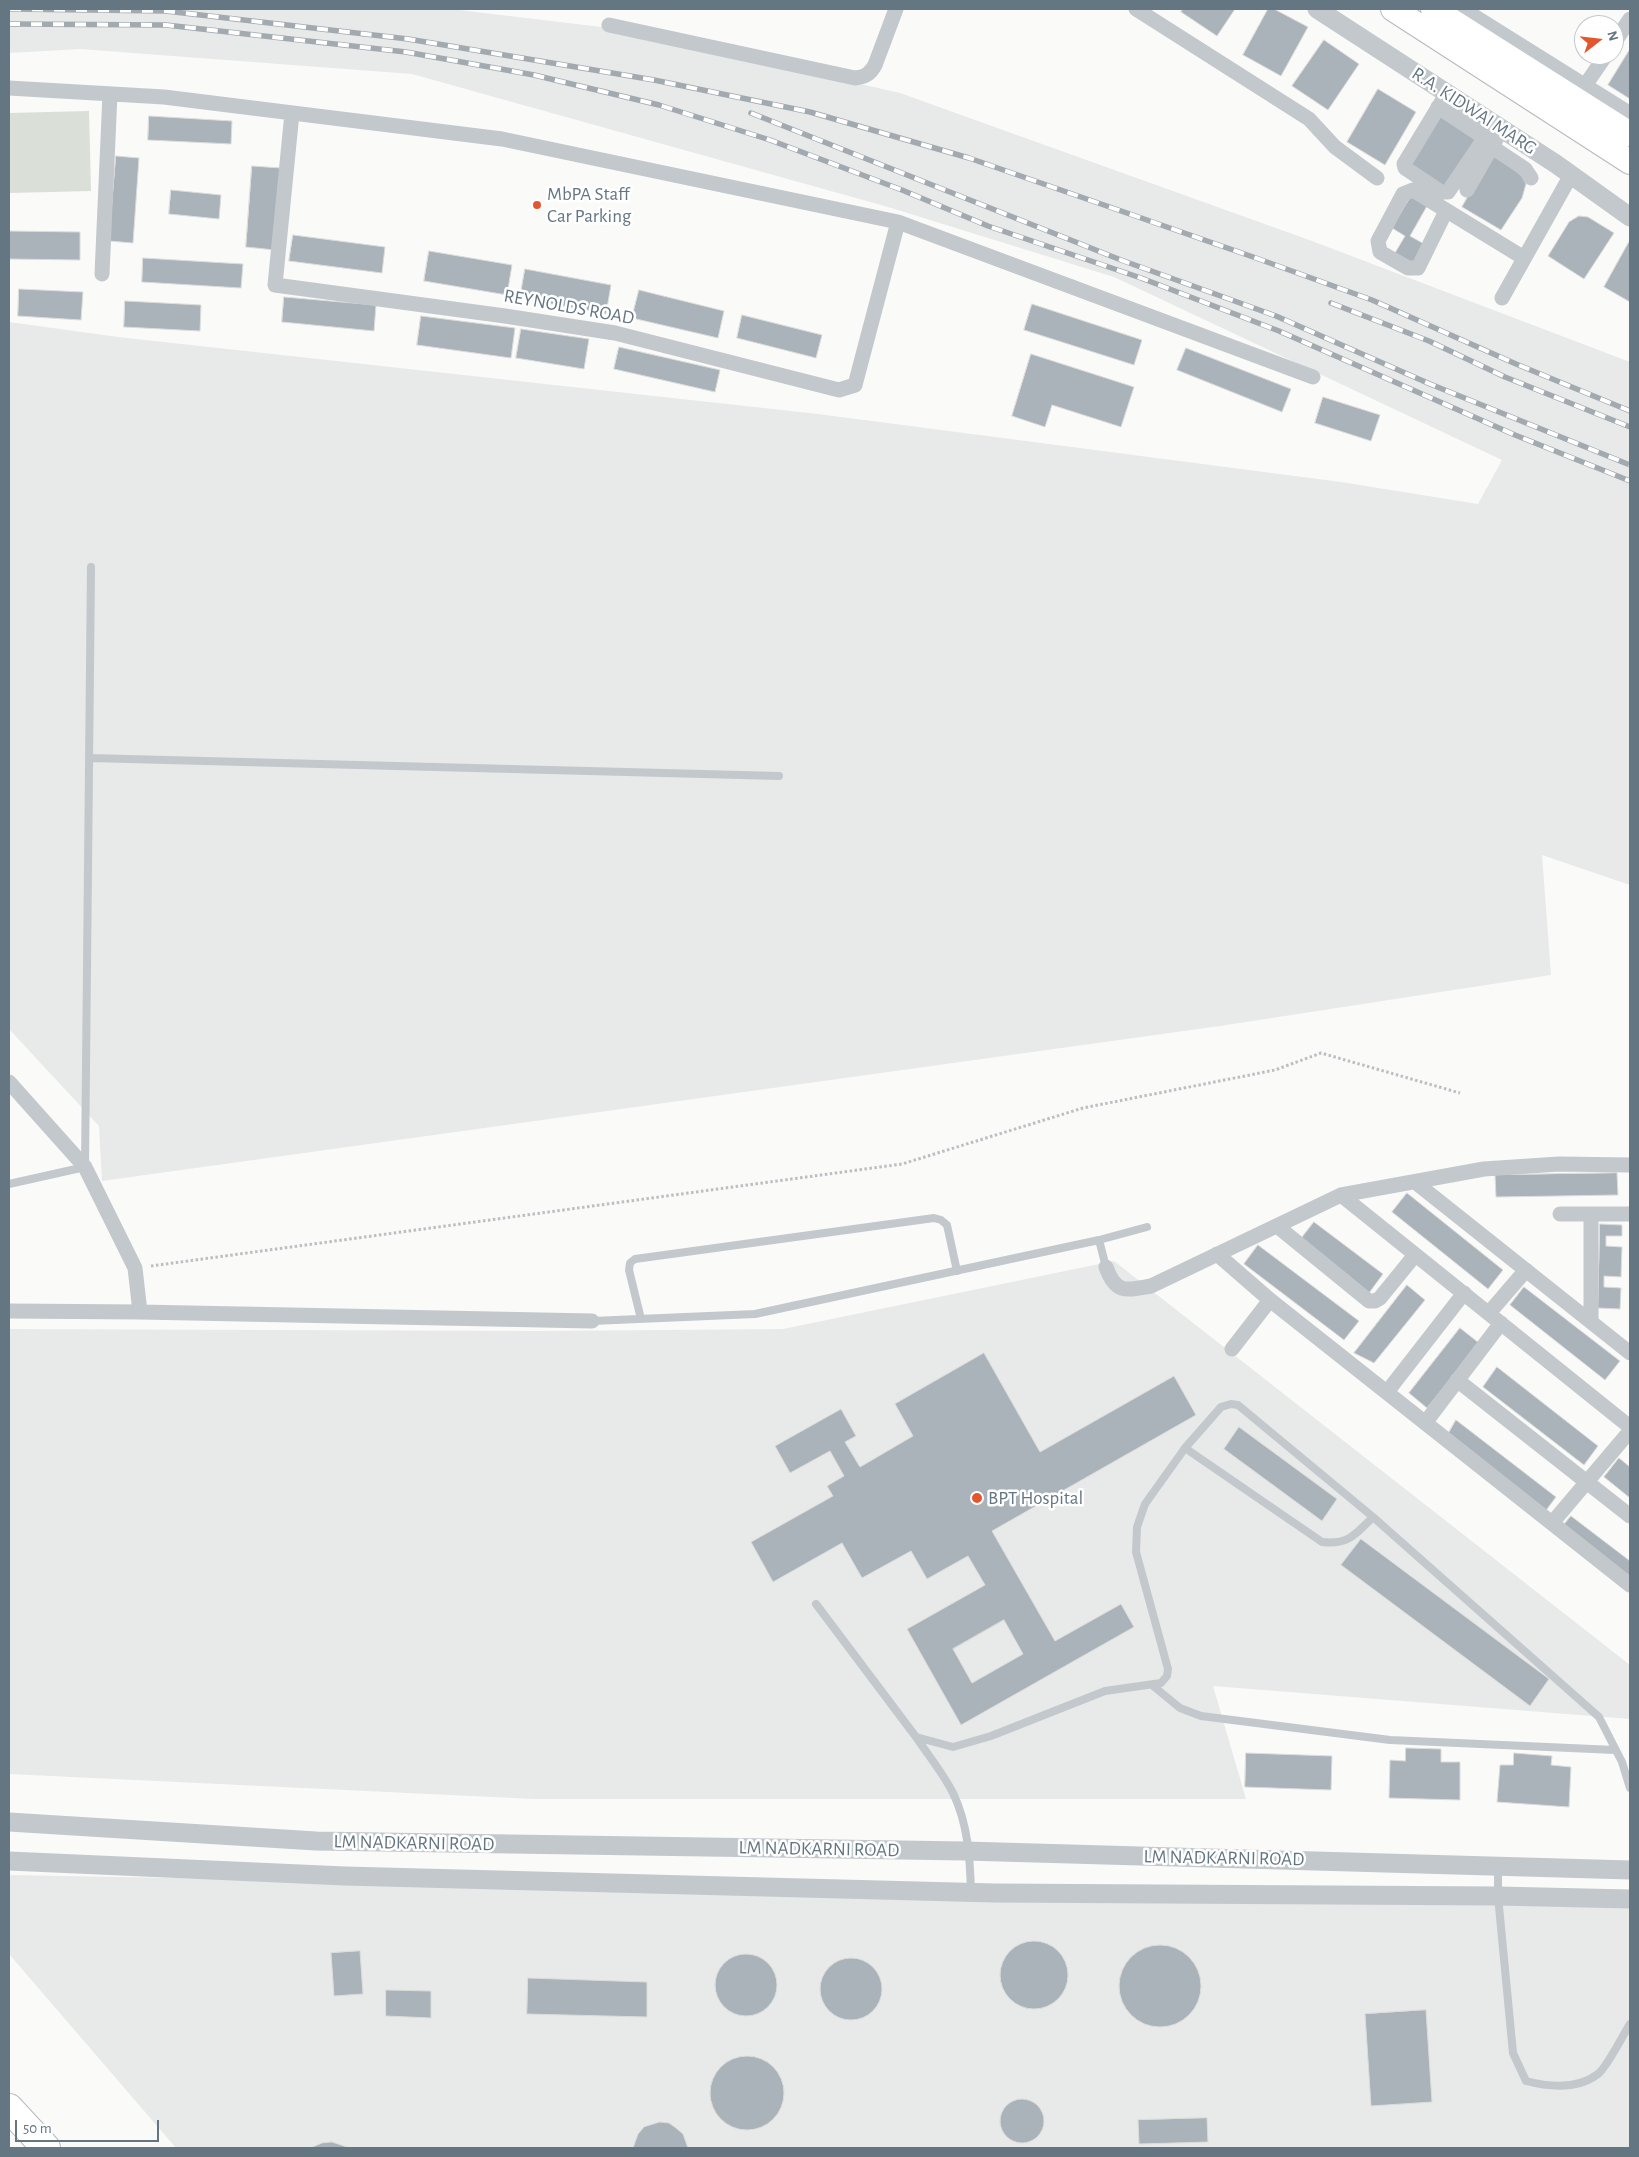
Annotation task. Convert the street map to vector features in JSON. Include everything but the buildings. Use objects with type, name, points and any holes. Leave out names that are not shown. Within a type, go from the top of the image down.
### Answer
[{"type":"highway","points":[[9,2108],[46,2148]]},
{"type":"main road","points":[[1392,9],[1630,162]]},
{"type":"main road","points":[[1433,9],[1630,134]]},
{"type":"street","points":[[609,25],[855,78],[863,77],[870,73],[875,66],[896,9]]},
{"type":"street","points":[[1136,9],[1309,119],[1335,147],[1377,178]]},
{"type":"street","name":"R.A. KIDWAI MARG","points":[[1317,9],[1442,100],[1493,134],[1571,174],[1630,217]]},
{"type":"street","points":[[1459,9],[1630,116]]},
{"type":"street","points":[[1584,87],[1599,65]]},
{"type":"street","points":[[9,88],[164,97],[502,139],[898,222],[1313,377]]},
{"type":"street","points":[[102,274],[110,94]]},
{"type":"street","points":[[1442,100],[1404,164],[1405,168],[1441,192],[1448,192],[1493,134]]},
{"type":"street","name":"REYNOLDS ROAD","points":[[292,113],[276,284],[496,314],[615,333],[839,390],[855,385],[898,222]]},
{"type":"street","points":[[1493,134],[1531,178]]},
{"type":"street","points":[[1467,190],[1493,134]]},
{"type":"street","points":[[1502,298],[1571,174]]},
{"type":"street","points":[[1446,211],[1418,268],[1408,268],[1380,252],[1378,241],[1403,194],[1406,191],[1413,190],[1524,258]]},
{"type":"street","points":[[9,1082],[85,1167],[135,1268],[140,1312]]},
{"type":"street","points":[[1106,1267],[1110,1278],[1120,1289],[1127,1290],[1151,1286],[1342,1196],[1484,1169],[1559,1164],[1630,1165]]},
{"type":"street","points":[[1415,1182],[1630,1353]]},
{"type":"street","points":[[1342,1196],[1630,1427]]},
{"type":"street","points":[[1560,1214],[1630,1214]]},
{"type":"street","points":[[1591,1214],[1592,1322]]},
{"type":"street","points":[[1277,1226],[1369,1301],[1380,1298],[1415,1255]]},
{"type":"street","points":[[1217,1254],[1270,1300],[1630,1585]]},
{"type":"street","points":[[1489,1313],[1526,1270]]},
{"type":"street","points":[[1386,1392],[1464,1293]]},
{"type":"street","points":[[1232,1350],[1270,1300]]},
{"type":"street","points":[[9,1311],[592,1322]]},
{"type":"street","points":[[1425,1423],[1501,1323]]},
{"type":"street","points":[[1457,1380],[1630,1516]]},
{"type":"street","points":[[1552,1523],[1630,1431]]},
{"type":"street","name":"LM NADKARNI ROAD","points":[[9,1822],[316,1841],[970,1852],[1630,1870]]},
{"type":"street","name":"LM NADKARNI ROAD","points":[[9,1861],[345,1876],[971,1893],[1498,1896],[1630,1899]]},
{"type":"street","points":[[9,2093],[58,2148]]},
{"type":"lane","points":[[9,1184],[85,1167],[91,567]]},
{"type":"lane","points":[[90,758],[779,776]]},
{"type":"lane","points":[[641,1319],[629,1270],[630,1262],[635,1259],[934,1218],[941,1220],[947,1225],[957,1271]]},
{"type":"lane","points":[[592,1322],[756,1314],[1099,1240],[1147,1227]]},
{"type":"lane","points":[[1099,1240],[1106,1267]]},
{"type":"lane","points":[[916,1737],[953,1747],[991,1736],[1105,1691],[1161,1683],[1167,1676],[1168,1669],[1136,1552],[1138,1527],[1145,1504],[1185,1448],[1221,1407],[1231,1404],[1238,1405],[1373,1518],[1600,1717],[1630,1788]]},
{"type":"lane","points":[[1185,1448],[1322,1542],[1337,1544],[1351,1538],[1373,1518]]},
{"type":"lane","points":[[816,1604],[916,1737],[953,1793],[970,1852],[971,1893]]},
{"type":"lane","points":[[1152,1685],[1180,1708],[1201,1716],[1390,1740],[1615,1750]]},
{"type":"lane","points":[[1498,1865],[1498,1896],[1513,2053],[1526,2081],[1545,2086],[1577,2085],[1599,2073],[1630,2024]]},
{"type":"path","points":[[135,1268],[902,1164],[1083,1108],[1274,1070],[1321,1053],[1460,1094]]},
{"type":"shaded area","points":[[9,9],[451,9],[618,29],[900,93],[1312,241],[1630,362],[1630,885],[1542,855],[1551,975],[1220,1026],[102,1181],[99,1126],[9,1029],[9,322],[118,337],[818,414],[1341,482],[1478,504],[1502,460],[1114,277],[888,207],[412,74],[80,49],[9,53]]},
{"type":"shaded area","points":[[89,111],[91,191],[9,193],[9,113]]},
{"type":"shaded area","name":"BPT Hospital","points":[[1114,1261],[1630,1665],[1630,1719],[1213,1686],[1246,1799],[534,1799],[9,1774],[9,1329],[538,1331],[783,1329]]},
{"type":"shaded area","points":[[9,1875],[1630,1904],[1630,2148],[176,2148],[9,1954]]},
{"type":"railway","points":[[10,9],[166,11],[408,39],[654,80],[810,112],[969,158],[1372,300],[1516,364],[1630,411]]},
{"type":"railway","points":[[9,24],[166,25],[406,52],[534,75],[659,105],[770,140],[902,190],[988,226],[1141,278],[1279,331],[1515,435],[1630,481]]},
{"type":"railway","points":[[751,113],[1121,260],[1276,316],[1430,384],[1630,465]]},
{"type":"railway","points":[[1331,303],[1429,341],[1505,377],[1630,427]]},
{"type":"place","name":"MbPA Staff Car Parking","points":[[537,205]]},
{"type":"place","name":"BPT Hospital","points":[[977,1498]]}]
